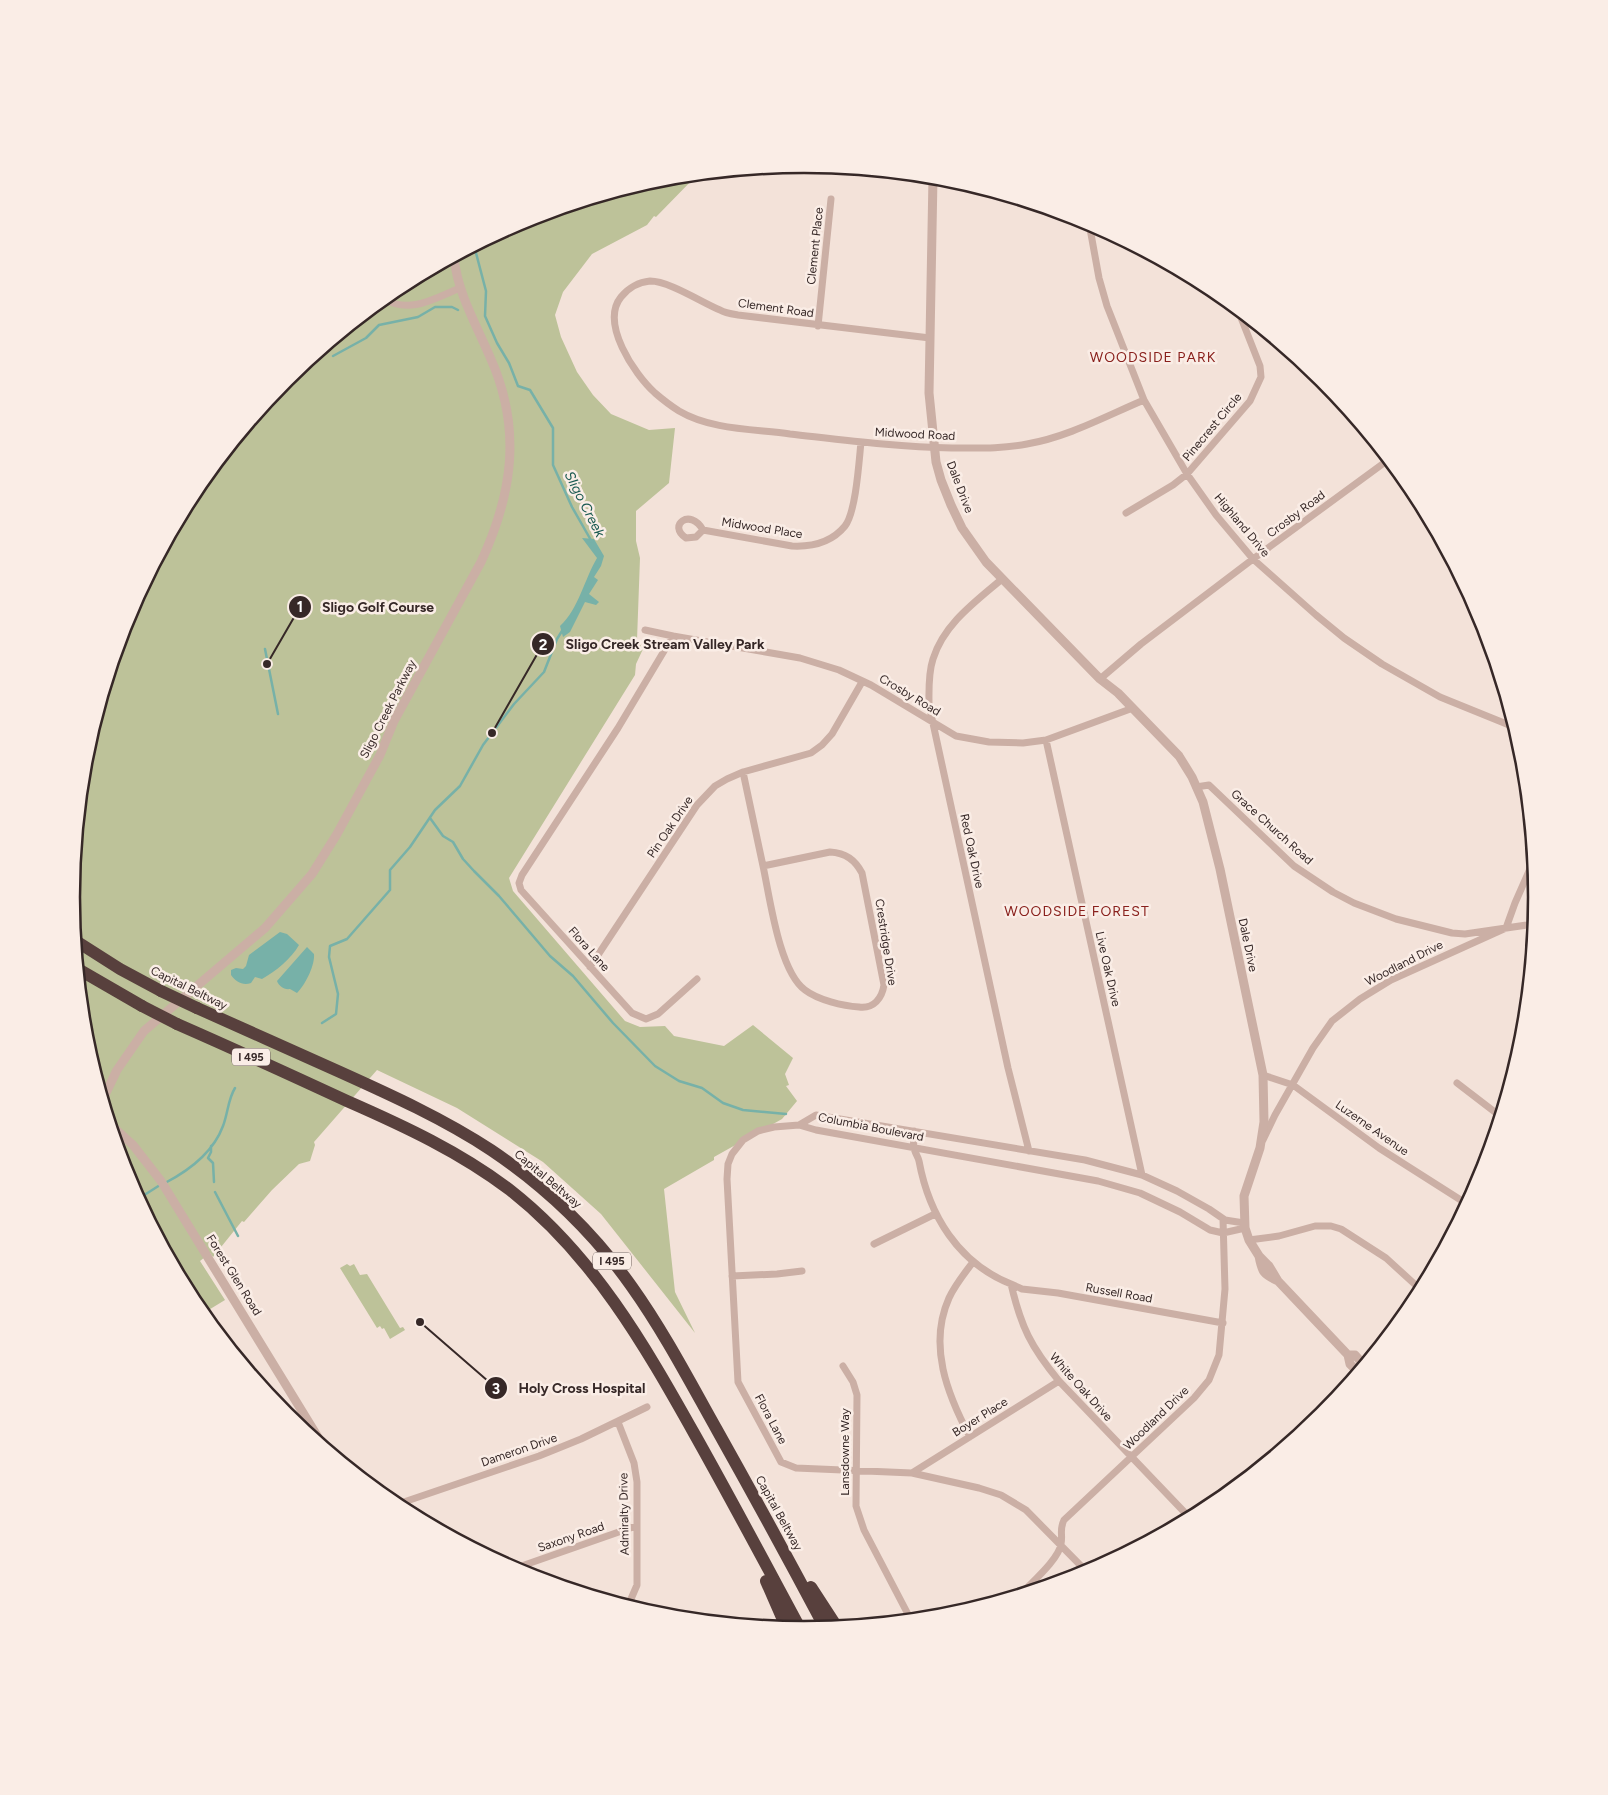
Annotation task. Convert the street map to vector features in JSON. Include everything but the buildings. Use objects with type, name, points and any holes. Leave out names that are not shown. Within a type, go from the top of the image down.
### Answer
[{"type":"highway","name":"Capital Beltway","points":[[82,945],[120,969],[197,1008],[364,1083],[454,1128],[524,1174],[557,1201],[585,1229],[633,1288],[660,1330],[770,1524],[821,1621]]},
{"type":"highway","name":"I 495","points":[[84,973],[142,1006],[178,1024],[325,1090],[444,1147],[510,1191],[569,1244],[615,1301],[641,1341],[796,1622]]},
{"type":"highway","points":[[713,1468],[784,1621]]},
{"type":"highway","points":[[770,1524],[833,1621]]},
{"type":"street","name":"Dale Drive","points":[[933,185],[929,393],[936,462],[951,505],[962,528],[986,562],[1100,679],[1111,687],[1119,700],[1124,700],[1133,708],[1179,756],[1196,786],[1202,802],[1220,869],[1263,1075],[1265,1109],[1260,1148],[1244,1196],[1245,1225]]},
{"type":"street","name":"Clement Place","points":[[818,326],[831,199]]},
{"type":"street","name":"Highland Drive","points":[[1091,233],[1099,278],[1107,306],[1144,400],[1187,474],[1216,515],[1254,559],[1316,616],[1382,664],[1440,697],[1507,725]]},
{"type":"street","name":"Sligo Creek Parkway","points":[[107,1091],[117,1070],[144,1031],[265,928],[312,874],[347,816],[380,755],[394,721],[494,535],[506,496],[510,461],[509,421],[501,383],[460,288],[455,263]]},
{"type":"street","name":"Clement Road","points":[[680,411],[654,392],[635,370],[615,332],[614,317],[618,300],[627,290],[635,285],[649,281],[662,282],[722,311],[738,315],[930,338]]},
{"type":"street","points":[[391,303],[409,307],[460,288]]},
{"type":"street","name":"Pinecrest Circle","points":[[1126,513],[1173,485],[1187,474],[1250,401],[1261,377],[1260,366],[1242,321]]},
{"type":"street","name":"Midwood Road","points":[[680,411],[706,422],[728,426],[861,442],[984,448],[1029,444],[1064,434],[1144,400]]},
{"type":"street","name":"Midwood Place","points":[[703,530],[792,546],[805,547],[823,543],[835,536],[846,525],[856,483],[861,442]]},
{"type":"street","name":"Crosby Road","points":[[1100,679],[1141,644],[1383,464]]},
{"type":"street","name":"Red Oak Drive","points":[[1002,579],[958,617],[940,643],[932,660],[929,706],[1008,1068],[1029,1151]]},
{"type":"street","name":"Crosby Road","points":[[645,630],[800,658],[839,670],[872,685],[956,736],[989,742],[1023,743],[1046,740],[1133,708]]},
{"type":"street","name":"Flora Lane","points":[[673,636],[618,728],[522,875],[519,883],[521,890],[632,1013],[646,1019],[658,1014],[697,979]]},
{"type":"street","name":"Pin Oak Drive","points":[[590,967],[697,805],[715,786],[743,772],[811,753],[832,734],[862,682]]},
{"type":"street","name":"Live Oak Drive","points":[[1046,740],[1142,1175]]},
{"type":"street","name":"Crestridge Drive","points":[[743,772],[763,866],[783,957],[791,975],[804,989],[818,998],[860,1008],[876,1002],[882,995],[884,985],[862,873],[856,862],[838,852],[830,852],[763,866]]},
{"type":"street","name":"Grace Church Road","points":[[1196,786],[1209,785],[1294,866],[1332,892],[1354,903],[1396,919],[1452,933],[1465,934],[1527,925]]},
{"type":"street","points":[[1506,928],[1527,876]]},
{"type":"street","name":"Woodland Drive","points":[[1260,1148],[1275,1115],[1320,1036],[1332,1021],[1360,999],[1391,980],[1506,928]]},
{"type":"street","name":"Luzerne Avenue","points":[[1263,1075],[1293,1085],[1379,1148],[1461,1200]]},
{"type":"street","points":[[1457,1083],[1495,1112]]},
{"type":"street","name":"Columbia Boulevard","points":[[799,1124],[816,1115],[1085,1160],[1142,1175],[1177,1191],[1223,1219],[1245,1225]]},
{"type":"street","name":"Flora Lane","points":[[799,1124],[758,1131],[743,1140],[732,1154],[728,1164],[727,1179],[738,1382],[781,1462],[796,1468],[912,1473],[979,1488],[1000,1495],[1026,1510],[1081,1566]]},
{"type":"street","name":"Columbia Boulevard","points":[[799,1124],[816,1130],[1077,1177],[1106,1184],[1140,1193],[1180,1212],[1210,1230],[1223,1233]]},
{"type":"street","points":[[914,1131],[914,1148],[921,1175],[935,1214],[945,1232],[973,1262],[999,1280],[1011,1284]]},
{"type":"street","name":"Forest Glen Road","points":[[119,1132],[133,1145],[167,1190],[313,1429]]},
{"type":"street","points":[[874,1244],[935,1214]]},
{"type":"street","name":"Woodland Drive","points":[[1030,1585],[1052,1563],[1062,1545],[1060,1528],[1064,1520],[1132,1458],[1194,1398],[1209,1380],[1219,1355],[1223,1323],[1223,1219]]},
{"type":"street","points":[[1223,1233],[1245,1225],[1249,1240],[1259,1256],[1262,1270],[1266,1276],[1278,1281],[1348,1355],[1350,1364],[1354,1368]]},
{"type":"street","points":[[1249,1240],[1279,1236],[1315,1226],[1331,1226],[1341,1229],[1386,1258],[1415,1285]]},
{"type":"street","points":[[970,1437],[962,1422],[944,1375],[938,1341],[940,1321],[949,1298],[973,1262]]},
{"type":"street","points":[[732,1276],[802,1271]]},
{"type":"street","name":"Russell Road","points":[[1011,1284],[1022,1289],[1058,1293],[1223,1323]]},
{"type":"street","name":"White Oak Drive","points":[[1011,1284],[1017,1309],[1028,1340],[1042,1361],[1185,1513]]},
{"type":"street","points":[[1348,1355],[1355,1355],[1360,1360]]},
{"type":"street","name":"Lansdowne Way","points":[[843,1366],[853,1382],[857,1395],[856,1506],[864,1530],[908,1614]]},
{"type":"street","name":"Boyer Place","points":[[912,1473],[1059,1381]]},
{"type":"street","name":"Dameron Drive","points":[[406,1501],[540,1456],[618,1422],[647,1406]]},
{"type":"street","name":"Admiralty Drive","points":[[618,1422],[634,1463],[636,1482],[637,1585],[630,1600]]},
{"type":"street","name":"Saxony Road","points":[[525,1565],[636,1526]]},
{"type":"green space","points":[[689,183],[647,225],[592,254],[563,292],[555,315],[561,337],[577,372],[593,395],[611,414],[649,430],[675,428],[669,483],[636,511],[636,541],[640,558],[637,640],[643,649],[636,664],[635,675],[509,878],[513,891],[625,1021],[640,1027],[665,1026],[674,1036],[724,1046],[753,1025],[793,1058],[785,1074],[789,1085],[786,1086],[797,1101],[782,1119],[714,1157],[714,1160],[664,1189],[675,1292],[695,1333],[601,1214],[543,1162],[457,1108],[377,1070],[314,1142],[315,1145],[310,1161],[299,1164],[272,1190],[244,1222],[242,1221],[213,1257],[210,1253],[200,1261],[225,1300],[209,1310],[202,1300],[177,1260],[135,1175],[118,1130],[105,1085],[94,1039],[86,992],[80,898],[86,803],[94,756],[105,710],[118,665],[135,620],[177,535],[202,495],[230,457],[260,420],[292,386],[363,323],[442,270],[484,248],[527,229],[571,212],[617,198]]},
{"type":"green space","points":[[347,1264],[350,1266],[354,1264],[360,1275],[367,1274],[400,1328],[403,1327],[405,1330],[390,1339],[384,1328],[382,1329],[380,1326],[377,1328],[340,1268]]},
{"type":"water","points":[[582,538],[594,539],[604,556],[601,566],[594,577],[598,580],[589,594],[599,602],[596,605],[585,602],[570,632],[563,637],[560,626],[572,611],[597,558]]},
{"type":"water","points":[[280,932],[287,934],[299,945],[287,960],[262,979],[255,977],[251,983],[245,984],[235,980],[231,975],[231,970],[236,968],[243,969],[246,966],[249,955]]},
{"type":"water","points":[[307,947],[314,954],[314,959],[309,975],[303,985],[297,993],[282,987],[277,981]]},
{"type":"waterway","name":"Sligo Creek","points":[[476,252],[486,291],[485,316],[497,343],[509,363],[518,386],[530,390],[553,428],[553,465],[572,507],[592,542]]},
{"type":"waterway","points":[[333,356],[366,338],[379,325],[418,317],[435,307],[452,307],[458,310]]},
{"type":"waterway","name":"Sligo Creek","points":[[322,1023],[336,1014],[338,994],[329,957],[330,946],[347,939],[390,890],[390,870],[410,847],[435,810],[460,786],[483,745],[514,704],[544,672],[562,631]]},
{"type":"waterway","points":[[265,649],[278,714]]},
{"type":"waterway","points":[[430,818],[443,836],[453,842],[463,859],[499,896],[550,956],[573,976],[613,1023],[655,1066],[679,1081],[702,1088],[723,1103],[743,1110],[786,1114]]},
{"type":"waterway","points":[[165,1183],[200,1160],[219,1136],[235,1088]]},
{"type":"waterway","points":[[211,1146],[208,1158],[213,1163],[214,1182]]},
{"type":"waterway","points":[[144,1195],[160,1185]]},
{"type":"waterway","points":[[215,1192],[238,1236]]},
{"type":"place","name":"Sligo Golf Course","points":[[267,664]]},
{"type":"place","name":"Sligo Creek Stream Valley Park","points":[[492,733]]},
{"type":"place","name":"Holy Cross Hospital","points":[[420,1322]]},
{"type":"district","name":"WOODSIDE PARK","points":[[1153,357]]},
{"type":"district","name":"WOODSIDE FOREST","points":[[1077,911]]}]
